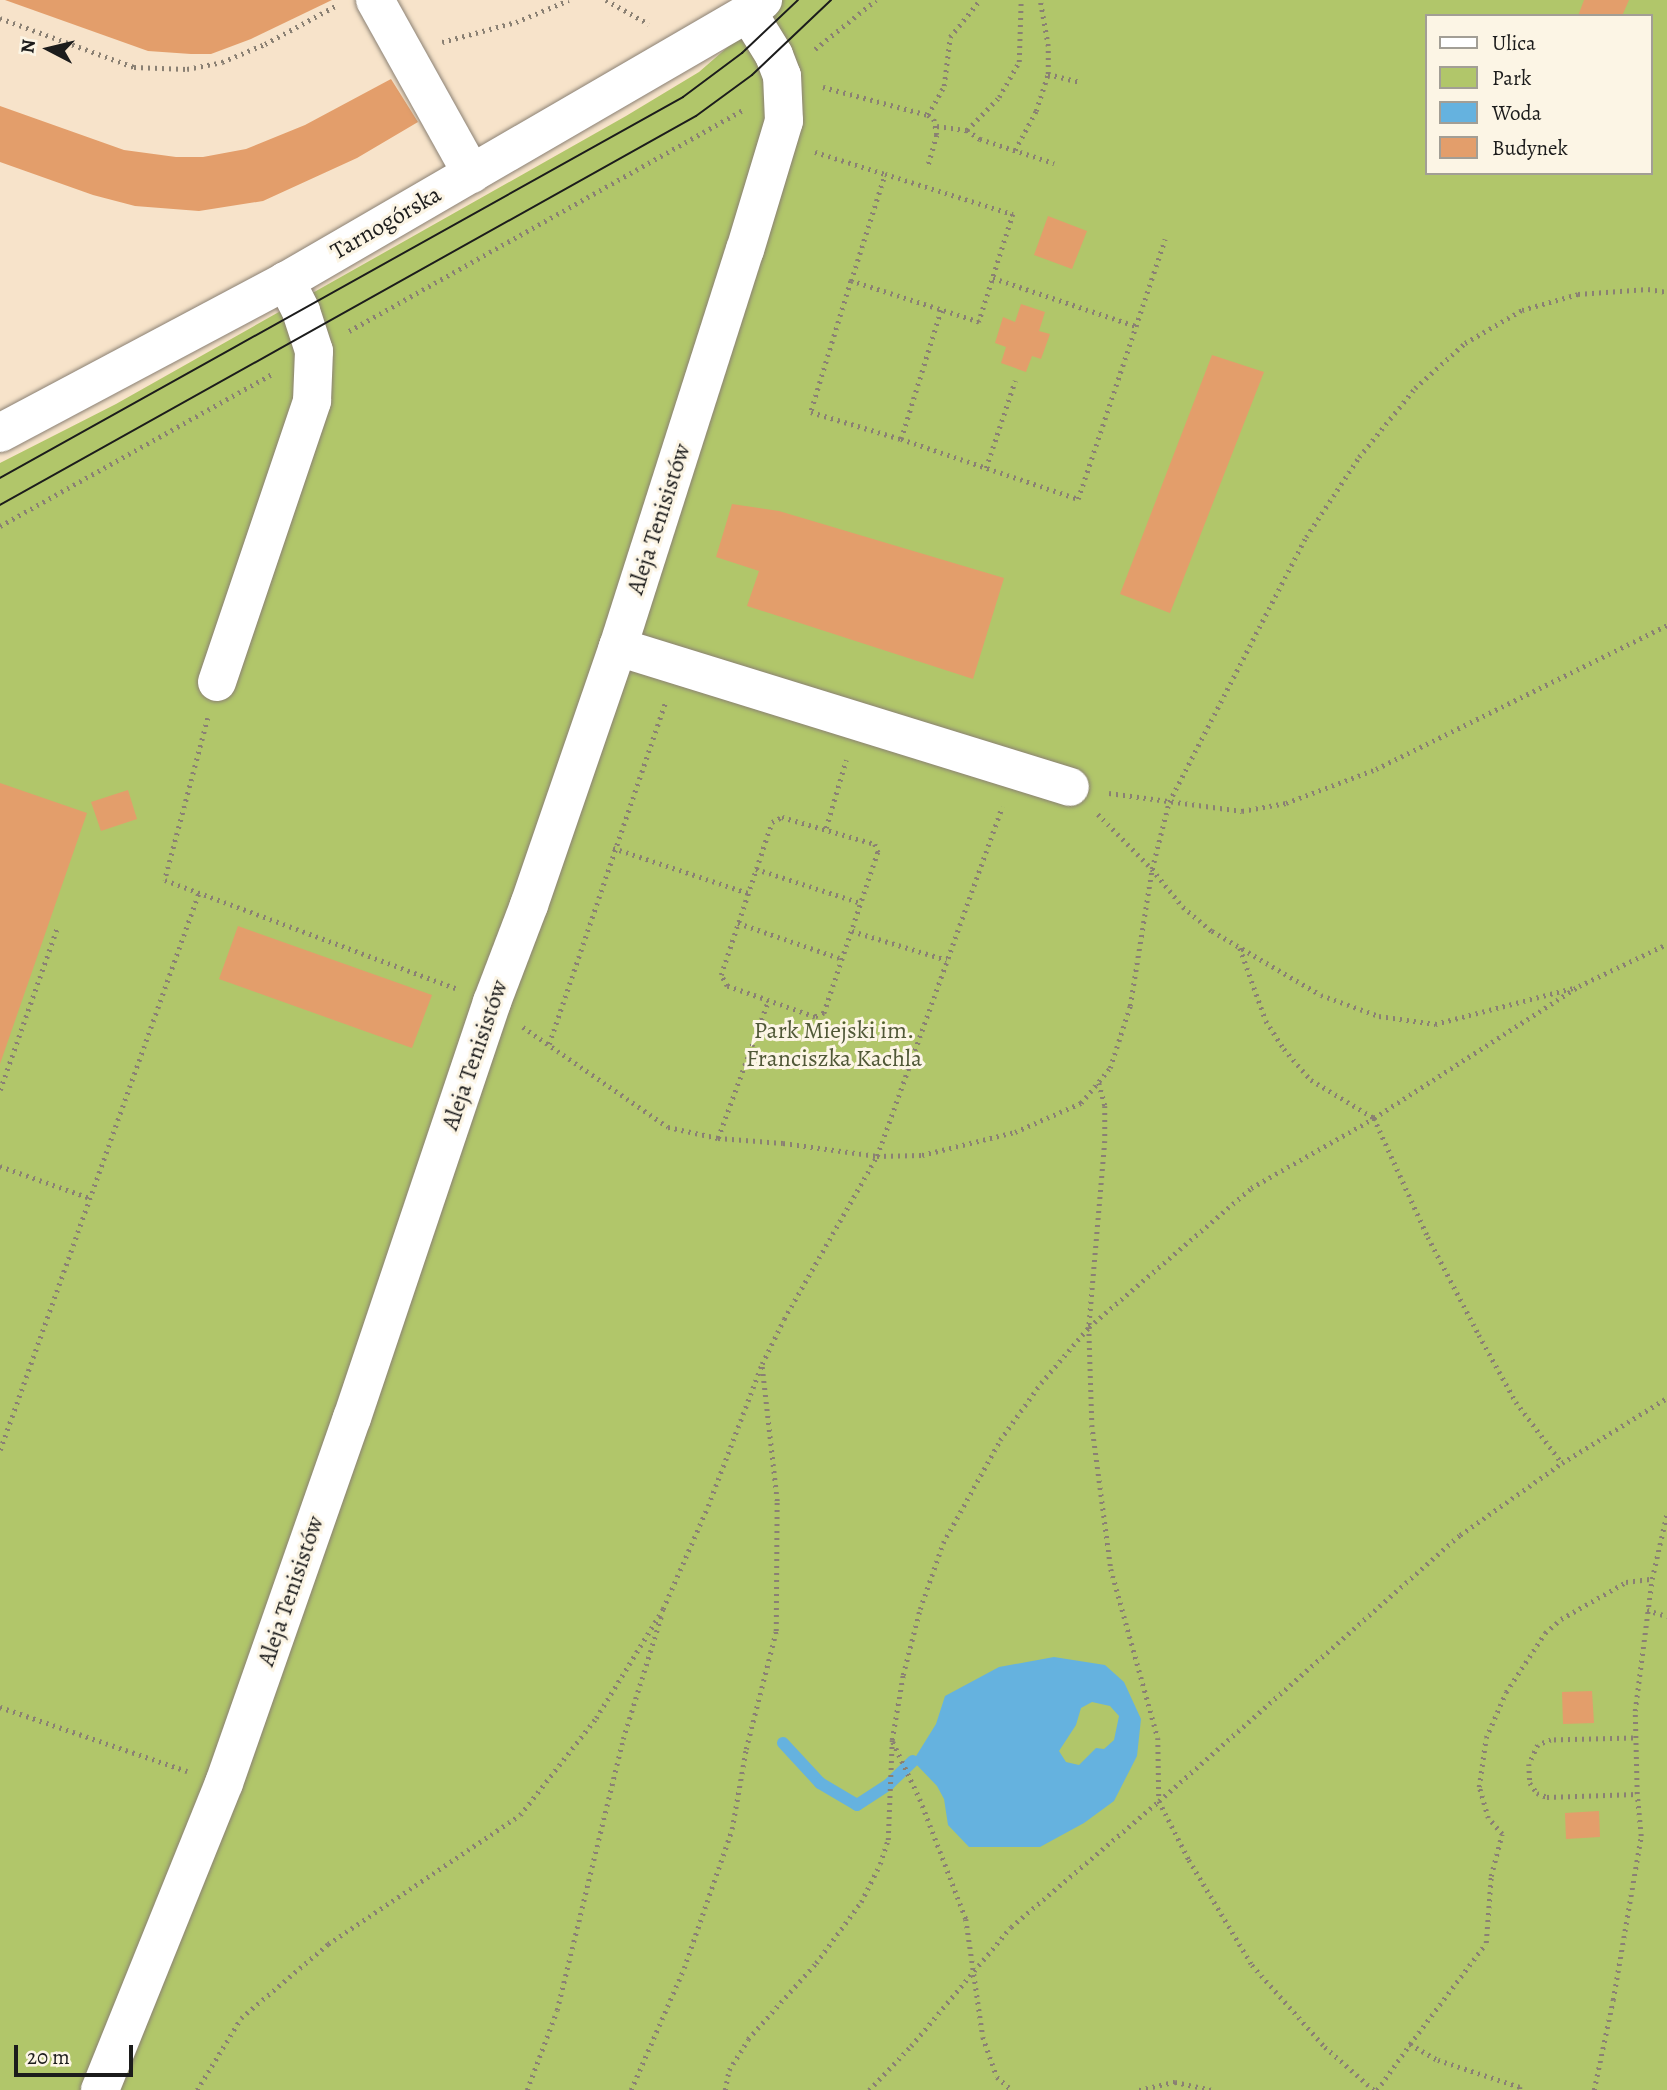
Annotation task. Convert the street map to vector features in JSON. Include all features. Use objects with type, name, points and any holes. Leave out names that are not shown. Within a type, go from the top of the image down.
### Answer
[{"type":"street","points":[[375,0],[472,174]]},
{"type":"street","name":"Tarnogórska","points":[[0,433],[286,281],[756,6]]},
{"type":"street","name":"Aleja Tenisistów","points":[[100,2090],[224,1783],[352,1418],[492,1002],[529,905],[618,647],[778,141],[784,121],[782,76],[756,6]]},
{"type":"street","points":[[217,682],[312,401],[314,351],[301,311],[286,281]]},
{"type":"street","points":[[618,647],[1070,787]]},
{"type":"path","points":[[0,18],[134,67],[178,69],[222,62],[265,44],[346,0]]},
{"type":"path","points":[[432,45],[516,22],[569,0]]},
{"type":"path","points":[[606,0],[659,30]]},
{"type":"path","points":[[0,526],[741,111],[876,0]]},
{"type":"path","points":[[928,115],[944,86],[950,37],[980,0]]},
{"type":"path","points":[[967,130],[999,97],[1019,62],[1021,0]]},
{"type":"path","points":[[1015,150],[1036,111],[1048,74],[1048,46],[1040,0]]},
{"type":"path","points":[[1048,74],[1081,82]]},
{"type":"path","points":[[782,76],[928,115],[937,127],[967,130],[980,139],[1054,163]]},
{"type":"path","points":[[928,166],[937,127]]},
{"type":"path","points":[[778,141],[1013,214],[979,322],[851,281]]},
{"type":"path","points":[[885,174],[810,412],[901,439],[1078,499],[1165,239]]},
{"type":"path","points":[[993,278],[1136,327]]},
{"type":"path","points":[[217,682],[165,880],[492,1002],[668,1127],[718,1138],[783,1143],[877,1156],[922,1155],[1015,1132],[1081,1104],[1110,1068],[1130,1006],[1153,869],[1169,802],[1306,537],[1359,457],[1415,388],[1465,343],[1522,310],[1578,294],[1648,289],[1667,292]]},
{"type":"path","points":[[901,439],[941,310]]},
{"type":"path","points":[[986,468],[1015,381]]},
{"type":"path","points":[[1070,787],[1242,811],[1286,803],[1376,769],[1667,625]]},
{"type":"path","points":[[548,1044],[613,848],[678,666]]},
{"type":"path","points":[[826,828],[857,722]]},
{"type":"path","points":[[527,2090],[557,2010],[623,1739],[663,1609],[708,1506],[762,1364],[784,1319],[877,1156],[1015,770]]},
{"type":"path","points":[[1070,787],[1153,869],[1183,907],[1212,931],[1321,995],[1379,1016],[1435,1024],[1580,986]]},
{"type":"path","points":[[782,817],[826,828],[875,844],[878,852],[824,1013],[815,1017],[727,986],[721,975],[772,822],[782,817]]},
{"type":"path","points":[[613,848],[748,893]]},
{"type":"path","points":[[756,869],[861,903]]},
{"type":"path","points":[[0,1450],[199,892]]},
{"type":"path","points":[[738,923],[842,959]]},
{"type":"path","points":[[0,1090],[57,928]]},
{"type":"path","points":[[852,931],[947,960]]},
{"type":"path","points":[[725,2090],[729,2070],[748,2039],[816,1963],[861,1902],[888,1840],[892,1740],[903,1675],[920,1609],[943,1543],[1000,1440],[1041,1383],[1089,1327],[1251,1188],[1374,1118],[1580,986],[1667,944]]},
{"type":"path","points":[[1240,948],[1266,1021],[1284,1049],[1311,1080],[1374,1118],[1429,1237],[1497,1368],[1516,1402],[1562,1463]]},
{"type":"path","points":[[718,1138],[768,1000]]},
{"type":"path","points":[[1099,1082],[1105,1106],[1105,1142],[1089,1327],[1091,1425],[1111,1569],[1158,1738],[1159,1801],[1189,1860],[1252,1965],[1325,2047],[1375,2090],[1486,1943],[1491,1876],[1502,1834],[1488,1818],[1479,1787],[1486,1738],[1506,1692],[1545,1633],[1560,1619],[1626,1582],[1652,1579]]},
{"type":"path","points":[[0,1166],[89,1198]]},
{"type":"path","points":[[631,2090],[684,1968],[732,1829],[746,1749],[776,1631],[777,1501],[762,1364]]},
{"type":"path","points":[[869,2090],[1010,1927],[1159,1801],[1460,1535],[1562,1463],[1667,1398]]},
{"type":"path","points":[[1594,2090],[1613,2000],[1641,1836],[1633,1738],[1647,1610],[1667,1513]]},
{"type":"path","points":[[197,2090],[241,2018],[250,2010],[328,1944],[520,1815],[596,1718],[663,1609]]},
{"type":"path","points":[[1647,1610],[1667,1616]]},
{"type":"path","points":[[0,1707],[224,1783]]},
{"type":"path","points":[[1633,1738],[1551,1740],[1538,1745],[1532,1755],[1529,1775],[1537,1793],[1547,1797],[1637,1794]]},
{"type":"path","points":[[892,1740],[913,1784],[966,1919],[983,2037],[998,2077],[1012,2090]]},
{"type":"path","points":[[1410,2044],[1438,2060],[1520,2087],[1520,2090]]},
{"type":"path","points":[[1139,2090],[1175,2082],[1213,2090]]},
{"type":"green space","name":"Park Miejski im. Franciszka Kachla","points":[[782,0],[1667,0],[1667,2090],[0,2090],[0,463],[116,404],[626,116],[699,72]]},
{"type":"water","points":[[1054,1657],[1105,1665],[1124,1682],[1141,1719],[1137,1756],[1114,1801],[1084,1823],[1040,1847],[969,1847],[948,1825],[944,1799],[937,1786],[913,1761],[936,1724],[945,1696],[999,1667]],"holes":[[[1092,1702],[1110,1706],[1119,1716],[1114,1740],[1104,1749],[1096,1748],[1079,1765],[1066,1762],[1059,1751],[1076,1725],[1081,1708]]]},
{"type":"building","points":[[5,0],[332,0],[251,39],[211,54],[191,54],[148,51]]},
{"type":"building","points":[[1584,0],[1629,0],[1623,14],[1579,14]]},
{"type":"building","points":[[391,79],[418,122],[357,158],[263,201],[199,211],[135,206],[93,195],[0,162],[0,106],[124,150],[176,157],[203,157],[246,149],[305,125]]},
{"type":"building","points":[[1048,216],[1087,231],[1072,269],[1034,255]]},
{"type":"building","points":[[1021,304],[1045,312],[1039,331],[1050,334],[1041,359],[1032,356],[1026,372],[1001,363],[1006,347],[995,343],[1003,317],[1015,322]]},
{"type":"building","points":[[1212,355],[1264,372],[1170,613],[1120,594]]},
{"type":"building","points":[[732,504],[779,511],[1004,578],[973,679],[747,606],[759,571],[716,557]]},
{"type":"building","points":[[0,783],[87,813],[0,1064]]},
{"type":"building","points":[[128,790],[137,819],[101,831],[91,802]]},
{"type":"building","points":[[238,926],[432,995],[412,1048],[219,979]]},
{"type":"building","points":[[1592,1691],[1594,1723],[1563,1724],[1562,1692]]},
{"type":"building","points":[[1599,1811],[1600,1837],[1566,1839],[1565,1813]]},
{"type":"waterway","points":[[783,1743],[820,1783],[857,1805],[889,1784],[913,1761]]},
{"type":"tram line","points":[[0,478],[683,97],[742,53],[798,0]]},
{"type":"tram line","points":[[0,505],[696,116],[752,75],[831,0]]}]
